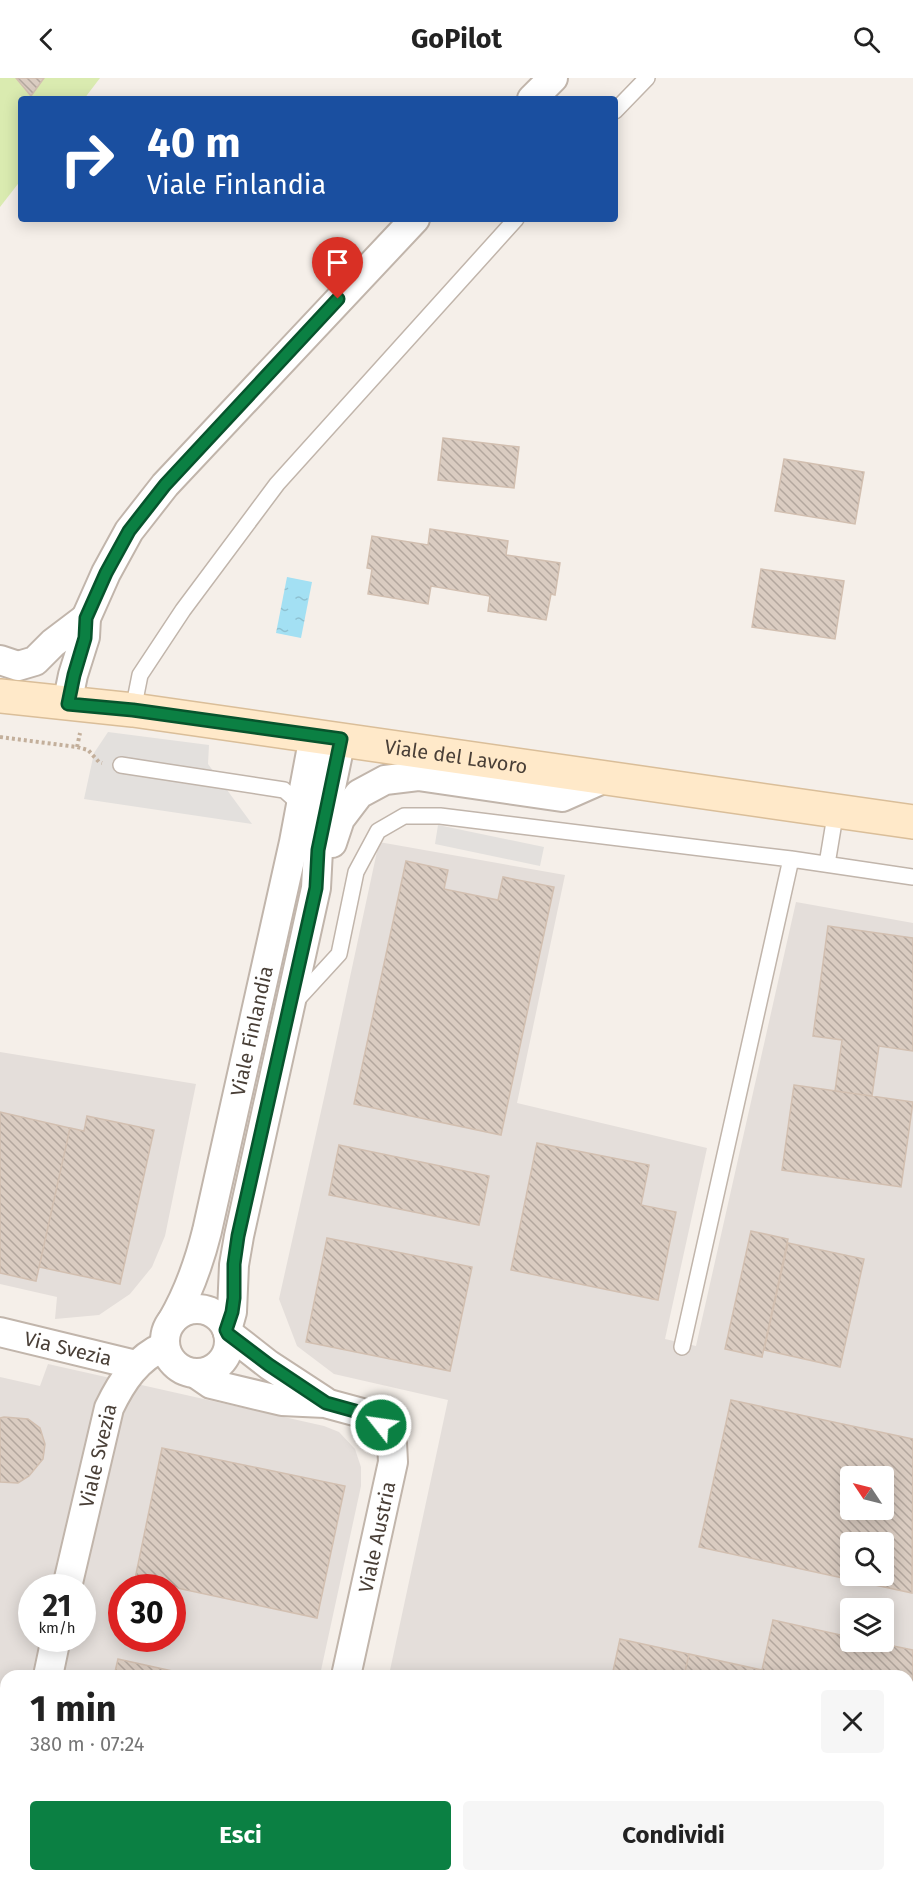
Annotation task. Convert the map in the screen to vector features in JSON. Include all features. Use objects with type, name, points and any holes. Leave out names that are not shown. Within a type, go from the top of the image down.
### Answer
[{"type":"street","points":[[535,96],[553,78]]},
{"type":"street","points":[[68,704],[85,638],[86,618],[106,573],[129,531],[165,485],[412,222]]},
{"type":"street","points":[[0,660],[18,666],[35,661],[86,618]]},
{"type":"street","name":"Viale del Lavoro","points":[[0,696],[133,710],[913,822]]},
{"type":"street","name":"Viale Finlandia","points":[[169,1333],[197,1269],[301,805],[327,738]]},
{"type":"street","name":"Viale Finlandia","points":[[316,888],[327,738]]},
{"type":"street","name":"Viale Finlandia","points":[[195,1373],[205,1372],[222,1362],[229,1344],[227,1332],[232,1312],[238,1236],[316,888],[339,819],[359,794],[385,780],[418,776],[562,797],[605,778]]},
{"type":"street","points":[[195,1373],[178,1368],[167,1354],[169,1333],[188,1311],[198,1310],[215,1315],[227,1332]]},
{"type":"street","name":"Via Svezia","points":[[0,1332],[136,1365]]},
{"type":"street","name":"Viale Austria","points":[[227,1332],[269,1365],[326,1403]]},
{"type":"street","name":"Viale Svezia","points":[[70,1574],[109,1408],[117,1391],[136,1365],[169,1333]]},
{"type":"street","name":"Viale Austria","points":[[195,1373],[211,1384],[261,1396],[282,1401],[326,1403],[362,1413],[381,1425],[392,1442],[393,1461],[347,1670]]},
{"type":"street","points":[[49,1670],[53,1652]]},
{"type":"lane","points":[[618,108],[646,78]]},
{"type":"lane","points":[[133,710],[140,675],[183,610],[277,484],[513,222]]},
{"type":"lane","points":[[121,765],[284,790],[301,805]]},
{"type":"lane","points":[[827,864],[836,810]]},
{"type":"lane","points":[[290,1008],[339,954],[356,872],[378,831],[404,816],[440,816],[791,859],[913,877]]},
{"type":"lane","points":[[682,1347],[791,859]]},
{"type":"path","points":[[0,737],[76,747],[88,750],[99,762],[121,765]]},
{"type":"shaded area","points":[[108,732],[209,745],[208,764],[252,824],[84,799],[94,753]]},
{"type":"shaded area","points":[[438,825],[544,847],[540,866],[435,844]]},
{"type":"shaded area","points":[[379,842],[565,875],[517,1103],[707,1148],[665,1339],[696,1346],[796,902],[913,923],[913,1670],[390,1670],[448,1400],[334,1374],[297,1346],[279,1299]]},
{"type":"shaded area","points":[[0,1052],[196,1084],[165,1236],[152,1267],[130,1294],[99,1315],[55,1319],[57,1297],[0,1284]]},
{"type":"shaded area","points":[[48,1364],[324,1426],[339,1432],[355,1449],[361,1467],[361,1486],[321,1670],[0,1670],[0,1377],[40,1386]]},
{"type":"green space","points":[[0,78],[100,78],[86,96],[18,96],[18,184],[0,207]]},
{"type":"water","points":[[287,577],[312,582],[301,638],[276,633]]},
{"type":"building","points":[[16,78],[44,78],[31,96]]},
{"type":"building","points":[[443,438],[519,447],[514,488],[438,480]]},
{"type":"building","points":[[784,459],[864,472],[855,524],[775,511]]},
{"type":"building","points":[[430,529],[508,541],[506,555],[560,563],[555,595],[551,594],[546,620],[488,611],[490,596],[431,586],[428,604],[368,594],[372,569],[367,568],[372,536],[428,545]]},
{"type":"building","points":[[761,569],[844,581],[835,639],[752,627]]},
{"type":"building","points":[[406,861],[448,870],[444,889],[498,900],[503,877],[554,887],[501,1135],[354,1104]]},
{"type":"building","points":[[828,926],[913,938],[913,1051],[879,1046],[872,1096],[835,1091],[842,1040],[813,1036]]},
{"type":"building","points":[[794,1085],[913,1102],[901,1187],[782,1170]]},
{"type":"building","points":[[0,1112],[70,1128],[36,1281],[0,1273]]},
{"type":"building","points":[[87,1116],[154,1130],[120,1284],[39,1267],[70,1128],[84,1131]]},
{"type":"building","points":[[537,1143],[649,1165],[641,1205],[676,1212],[658,1300],[511,1270]]},
{"type":"building","points":[[339,1145],[489,1176],[479,1225],[329,1195]]},
{"type":"building","points":[[751,1231],[788,1239],[762,1357],[725,1349]]},
{"type":"building","points":[[327,1238],[472,1267],[450,1371],[306,1342]]},
{"type":"building","points":[[788,1243],[864,1259],[840,1367],[764,1350]]},
{"type":"building","points":[[731,1400],[913,1439],[912,1593],[880,1586],[894,1586],[894,1532],[840,1532],[840,1577],[699,1547]]},
{"type":"building","points":[[0,1418],[28,1419],[40,1428],[45,1444],[43,1459],[29,1476],[18,1483],[0,1482]]},
{"type":"building","points":[[162,1448],[345,1486],[317,1618],[186,1590],[186,1574],[136,1574]]},
{"type":"building","points":[[773,1620],[840,1635],[840,1652],[894,1652],[894,1646],[913,1650],[913,1670],[762,1670]]},
{"type":"building","points":[[620,1639],[689,1654],[685,1670],[613,1670]]},
{"type":"building","points":[[689,1654],[762,1670],[685,1670]]},
{"type":"building","points":[[118,1659],[168,1670],[115,1670]]},
{"type":"route","points":[[338,299],[165,485],[129,531],[106,573],[86,618],[85,638],[68,704],[133,710],[341,739],[318,850],[316,888],[238,1236],[234,1264],[234,1298],[226,1330],[244,1347],[326,1403],[362,1413],[381,1425]]}]
